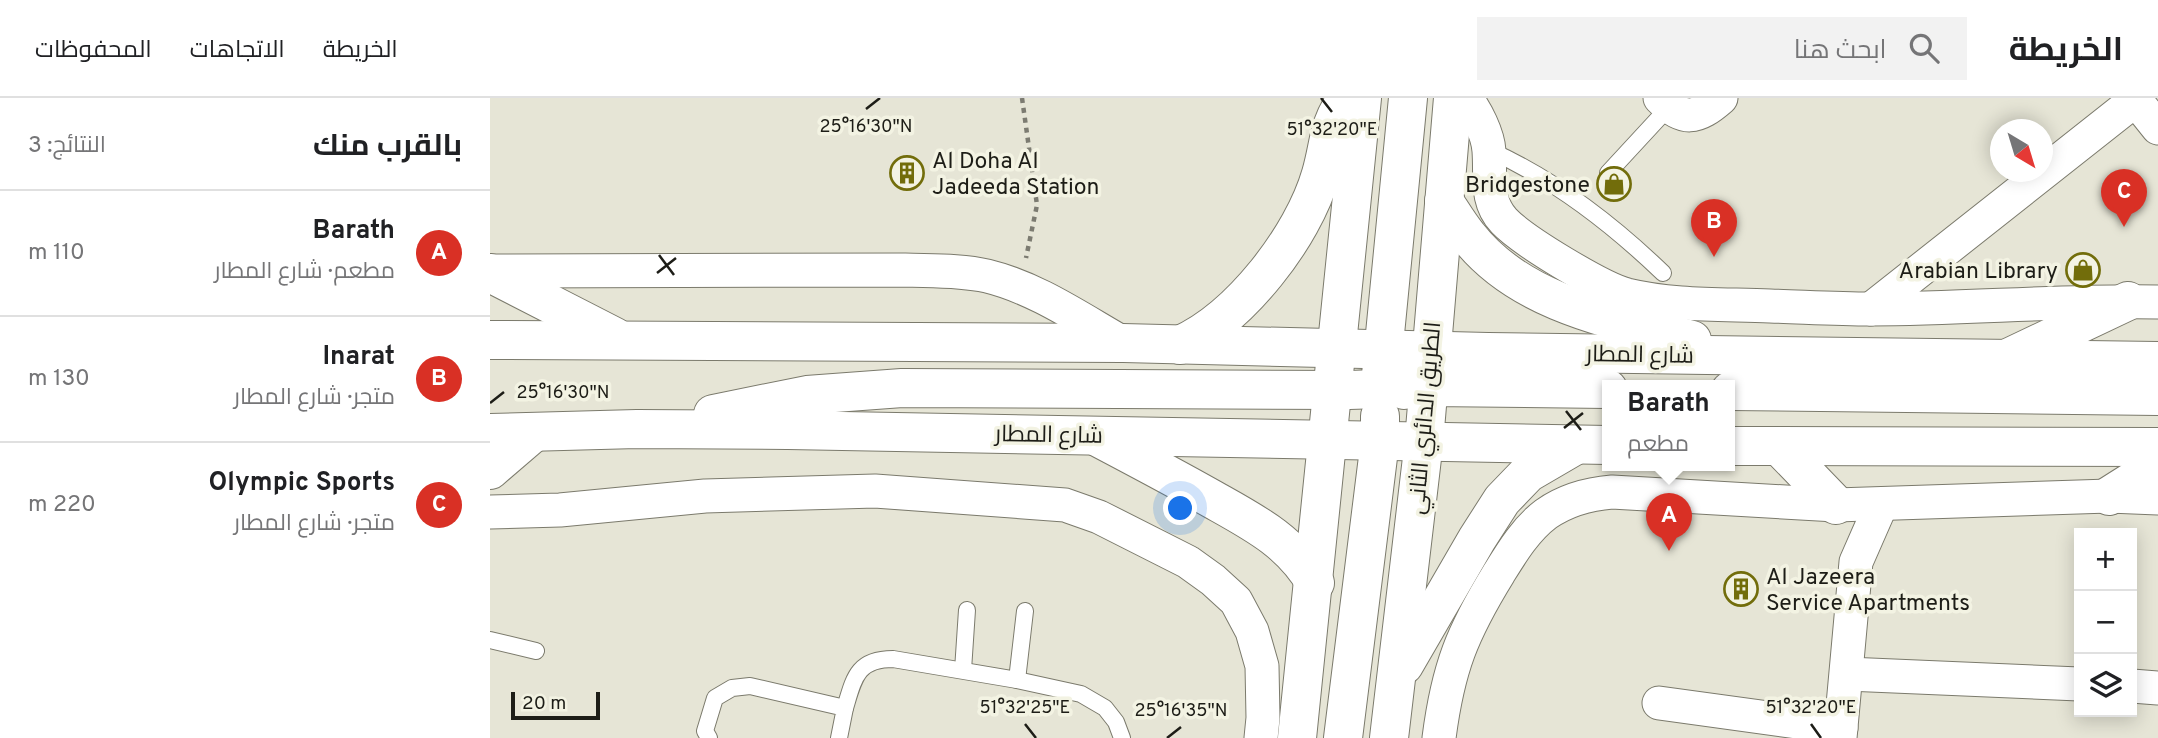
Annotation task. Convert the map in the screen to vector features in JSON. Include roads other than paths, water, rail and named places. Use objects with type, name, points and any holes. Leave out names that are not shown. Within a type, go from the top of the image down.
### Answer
[{"type":"main road","points":[[1180,345],[1201,334],[1236,307],[1260,281],[1295,230],[1311,201],[1321,174],[1335,115],[1347,98]]},
{"type":"main road","points":[[1297,738],[1315,583],[1362,98]]},
{"type":"main road","points":[[1343,738],[1380,441],[1382,350],[1408,98]]},
{"type":"main road","name":"الطريق الدائري الثاني","points":[[1389,738],[1424,440],[1453,98]]},
{"type":"main road","points":[[1444,201],[1481,251],[1531,287],[1594,315],[1749,355]]},
{"type":"main road","points":[[490,272],[620,340]]},
{"type":"main road","points":[[2002,361],[2143,302]]},
{"type":"main road","name":"شارع المطار","points":[[490,340],[1123,343],[1338,348],[1382,350],[1430,369],[1749,355],[2002,361],[2158,361]]},
{"type":"main road","points":[[1338,348],[1362,362],[1396,424],[1407,434],[1424,440]]},
{"type":"main road","points":[[1329,440],[1343,414],[1379,392],[1430,369],[1602,388]]},
{"type":"main road","points":[[648,429],[807,395],[902,387],[1379,392]]},
{"type":"main road","points":[[1735,391],[2158,396]]},
{"type":"main road","name":"شارع المطار","points":[[490,433],[648,429],[1424,440],[1592,445]]},
{"type":"main road","points":[[490,470],[533,433]]},
{"type":"main road","points":[[1093,435],[1176,478],[1266,530],[1286,545],[1315,583]]},
{"type":"main road","points":[[1396,678],[1476,539],[1502,500],[1528,473],[1551,458],[1592,445]]},
{"type":"main road","points":[[1735,446],[2158,447]]},
{"type":"main road","points":[[1779,446],[1836,505]]},
{"type":"main road","points":[[2109,496],[2158,465]]},
{"type":"street","points":[[1466,98],[1477,117],[1489,150],[1489,189],[1493,205],[1503,220],[1539,248],[1624,294],[1689,303],[1871,309],[2143,302]]},
{"type":"street","points":[[1664,103],[1678,114],[1690,116],[1700,113],[1721,98]]},
{"type":"street","points":[[1871,309],[2136,99],[2158,128]]},
{"type":"street","name":"شارع المطار","points":[[490,272],[905,270],[966,273],[1020,286],[1123,343]]},
{"type":"street","points":[[490,512],[560,510],[705,496],[875,491],[1065,505],[1099,517],[1188,562],[1236,601],[1252,631],[1262,666],[1261,738]]},
{"type":"street","points":[[1439,738],[1452,665],[1463,635],[1478,607],[1513,550],[1533,525],[1577,498],[1612,492],[1836,505],[2109,496],[2158,498]]},
{"type":"street","points":[[1836,505],[1856,562]]},
{"type":"street","points":[[1659,703],[1841,733],[1856,562],[1881,505]]},
{"type":"street","points":[[1847,674],[2074,684]]},
{"type":"street","points":[[2137,686],[2158,688]]},
{"type":"lane","points":[[1608,173],[1664,103]]},
{"type":"lane","points":[[1489,150],[1516,162],[1583,205],[1623,235],[1663,273]]},
{"type":"lane","points":[[963,670],[967,610]]},
{"type":"lane","points":[[1017,680],[1025,611]]},
{"type":"lane","points":[[490,640],[536,651]]},
{"type":"lane","points":[[839,738],[845,708],[859,671],[868,662],[893,659],[1081,694],[1105,708],[1116,722],[1122,738]]},
{"type":"lane","points":[[709,738],[705,731],[715,698],[732,688],[750,686],[845,708]]},
{"type":"place","name":"Al Doha Al Jadeeda Station","points":[[907,173]]},
{"type":"place","name":"Bridgestone","points":[[1614,184]]},
{"type":"place","name":"Olympic Sports","points":[[2124,227]]},
{"type":"place","name":"Inarat","points":[[1714,257]]},
{"type":"place","name":"Arabian Library","points":[[2083,270]]},
{"type":"place","name":"Barath","points":[[1669,551]]},
{"type":"place","name":"Al Jazeera Service Apartments","points":[[1741,589]]}]
